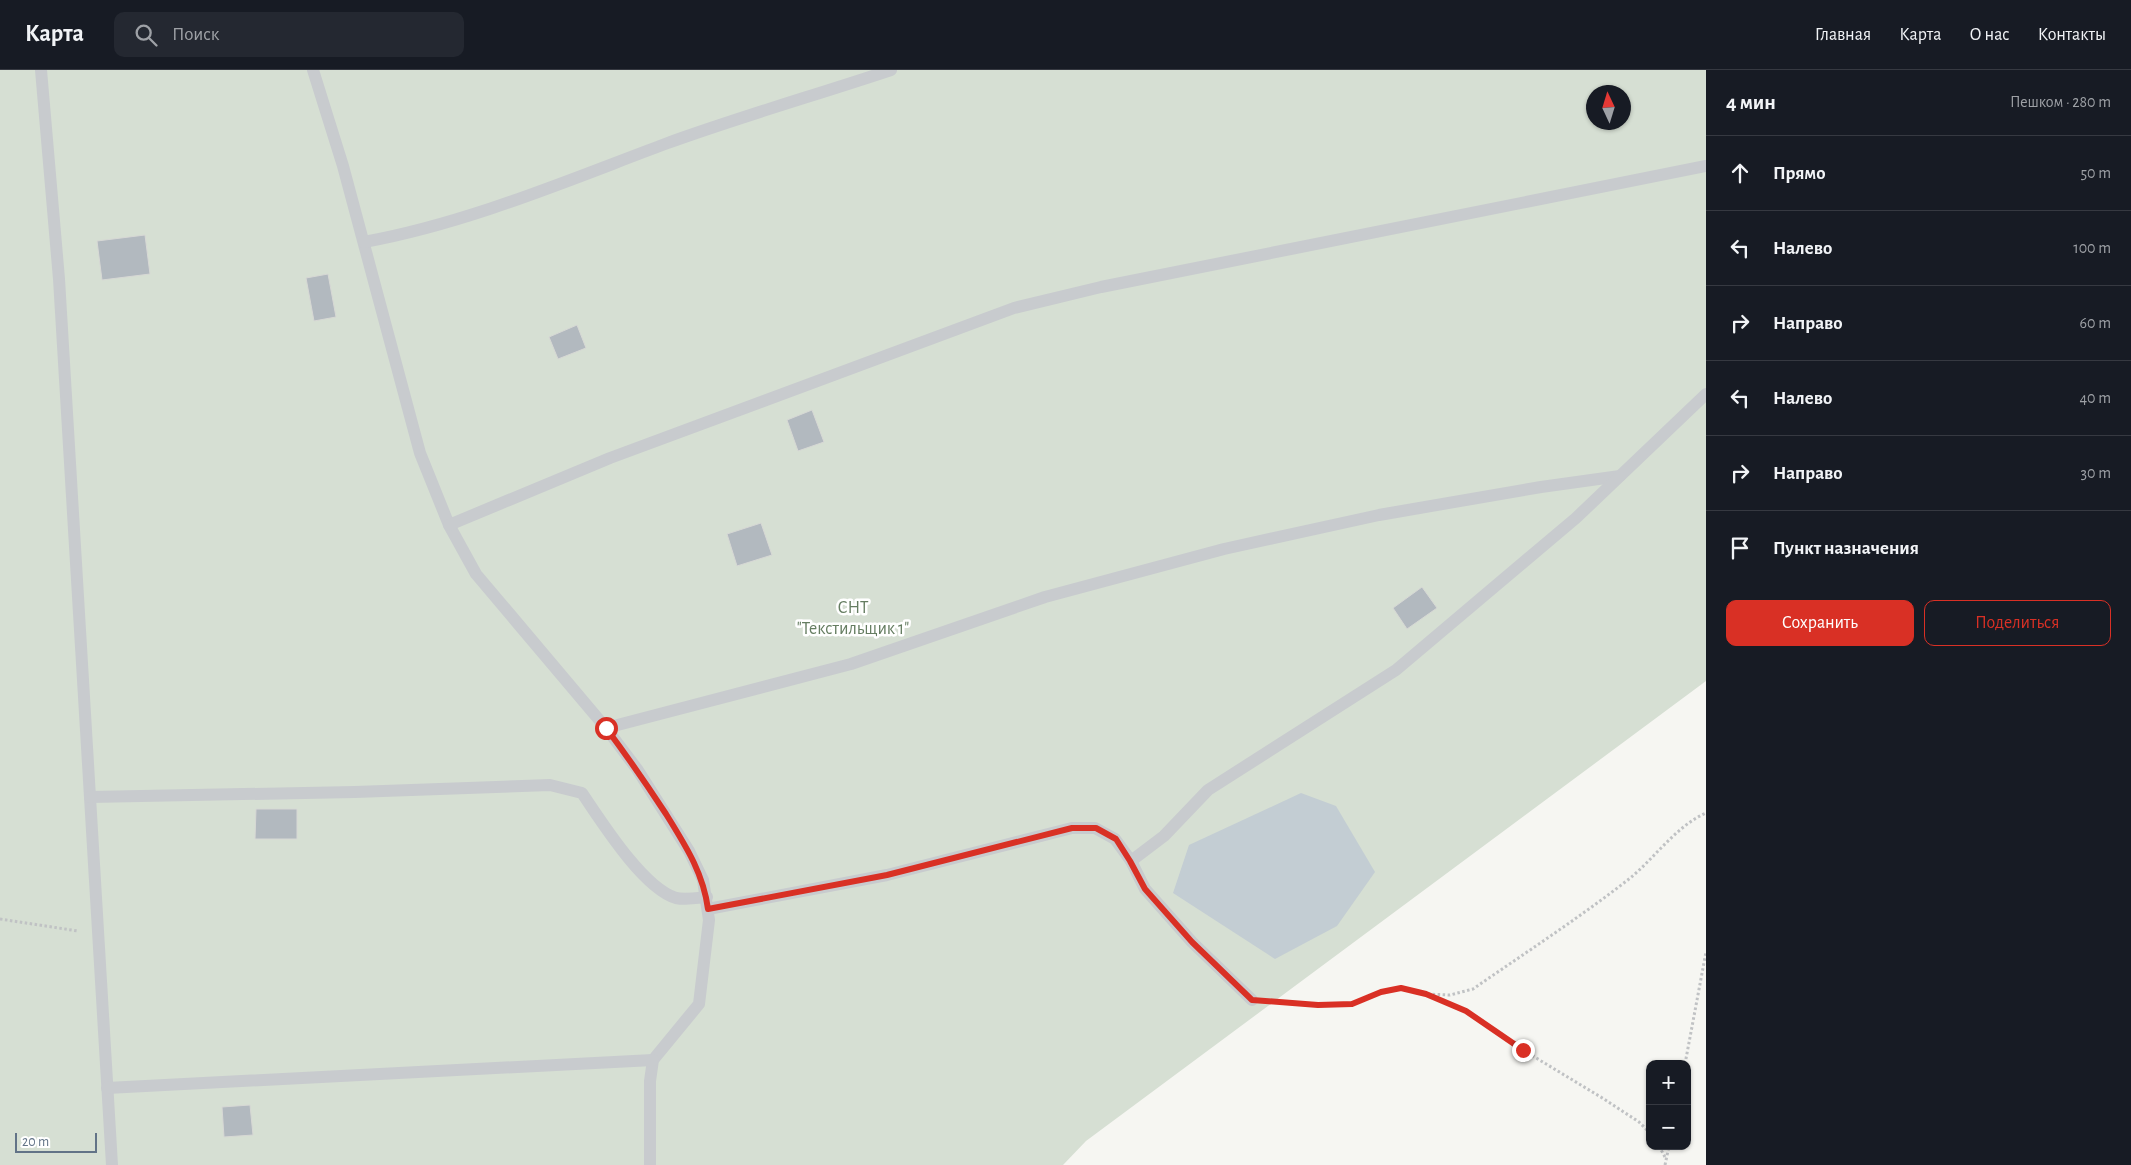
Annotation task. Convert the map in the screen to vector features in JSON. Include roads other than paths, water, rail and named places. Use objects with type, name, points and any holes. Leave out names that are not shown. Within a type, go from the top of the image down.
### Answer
[{"type":"lane","points":[[41,70],[59,279],[112,1165]]},
{"type":"lane","points":[[313,70],[364,242],[420,453],[449,525],[476,574],[606,728],[636,769],[689,851],[703,880],[708,903],[709,920],[699,1004],[654,1060],[650,1081],[650,1165]]},
{"type":"lane","points":[[364,242],[402,235],[461,220],[668,143],[891,70]]},
{"type":"lane","points":[[449,525],[610,458],[1014,308],[1101,287],[1706,166]]},
{"type":"lane","points":[[1130,861],[1164,836],[1208,790],[1396,670],[1576,518],[1706,394]]},
{"type":"lane","points":[[606,728],[852,664],[1045,597],[1224,549],[1379,515],[1542,487],[1620,476]]},
{"type":"lane","points":[[90,797],[355,792],[550,785],[582,793],[606,828],[646,879],[675,898],[708,903],[887,875],[1072,828],[1096,828],[1116,839],[1145,889],[1192,942],[1252,1000]]},
{"type":"lane","points":[[107,1088],[654,1060]]},
{"type":"park label","name":"СНТ \"Текстильщик 1\"","points":[[853,617]]}]
